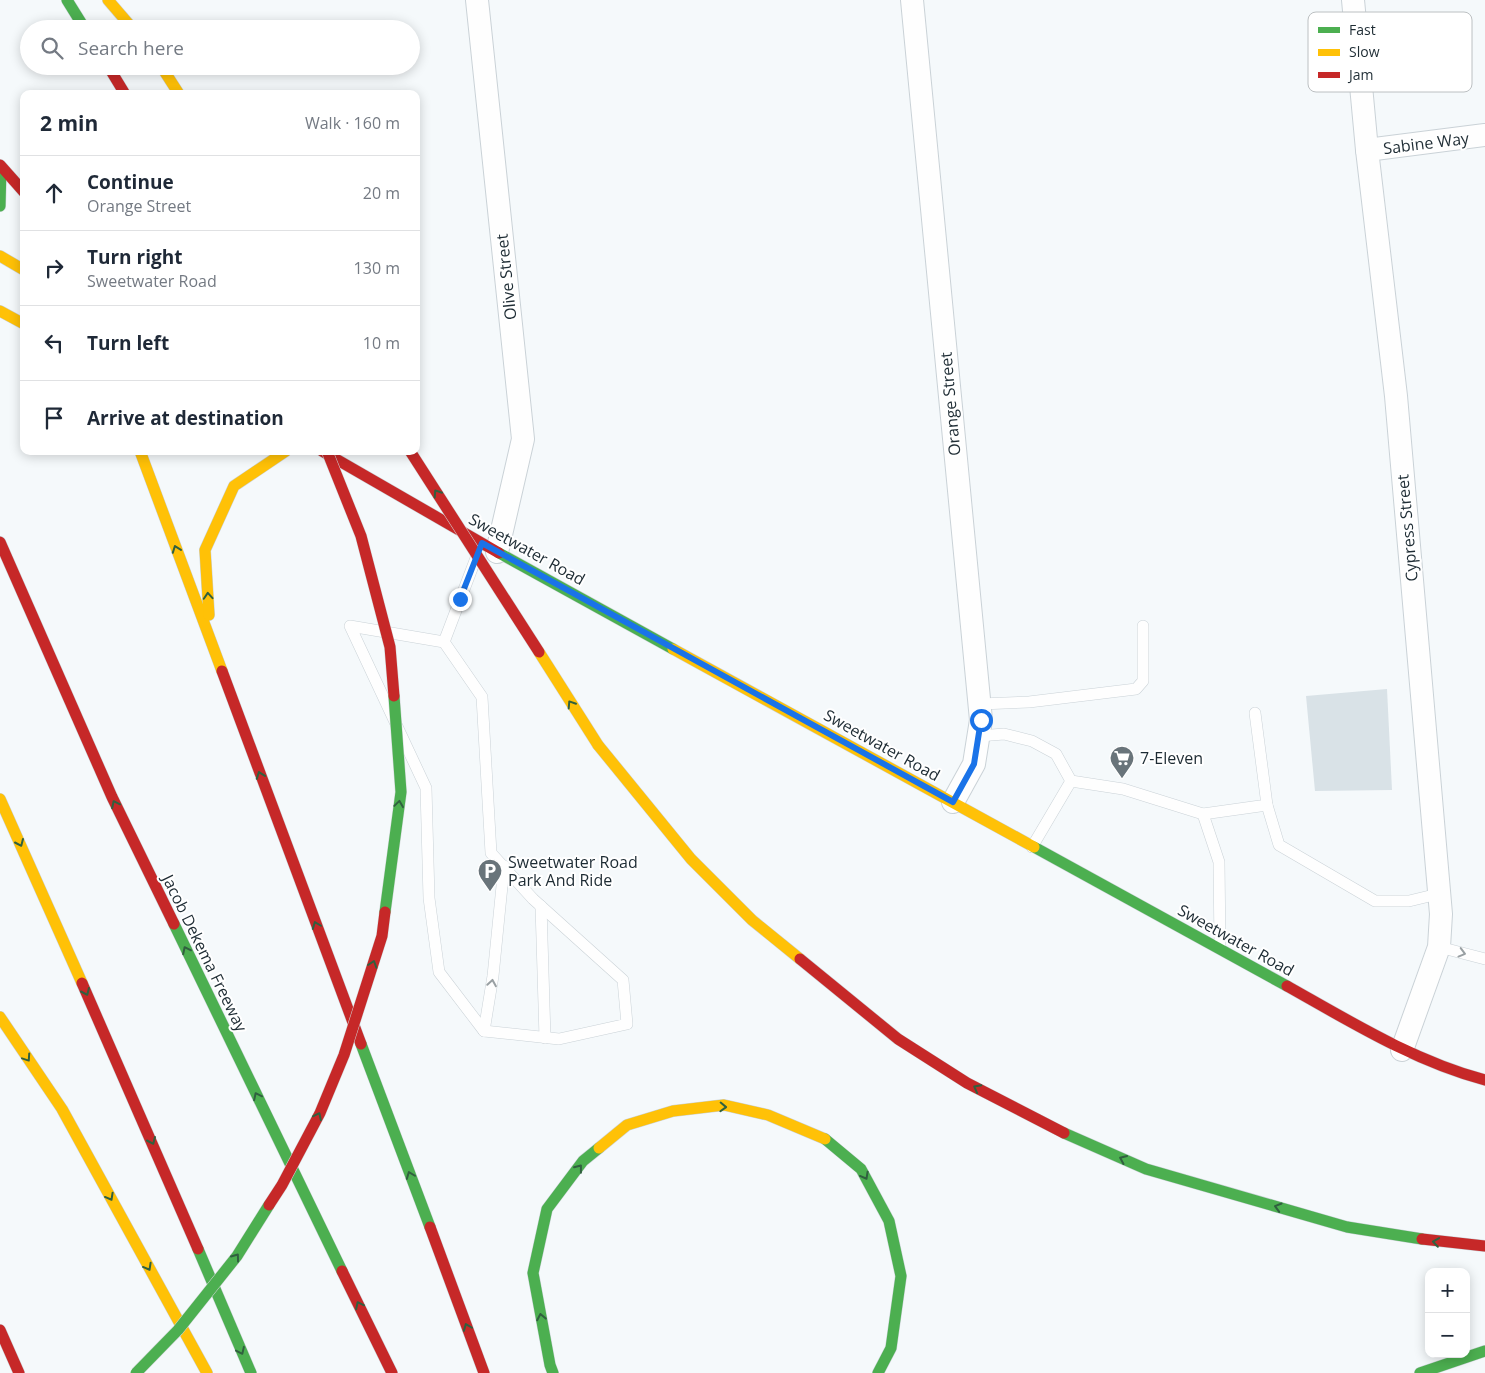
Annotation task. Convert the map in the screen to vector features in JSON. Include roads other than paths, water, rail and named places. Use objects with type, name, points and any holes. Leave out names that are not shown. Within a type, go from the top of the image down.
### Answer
[{"type":"main road","points":[[68,0],[80,20]]},
{"type":"main road","points":[[108,0],[125,20]]},
{"type":"main road","points":[[113,75],[123,90]]},
{"type":"main road","points":[[167,75],[176,90]]},
{"type":"main road","points":[[0,166],[20,188]]},
{"type":"main road","points":[[0,166],[0,206]]},
{"type":"main road","points":[[0,256],[20,268]]},
{"type":"main road","points":[[0,311],[20,322]]},
{"type":"main road","points":[[141,455],[484,1373]]},
{"type":"main road","points":[[211,644],[205,550],[234,486],[280,455]]},
{"type":"main road","points":[[136,1373],[178,1330],[237,1256],[282,1185],[320,1113],[344,1055],[382,936],[401,792],[390,647],[361,536],[329,455]]},
{"type":"main road","name":"Sweetwater Road","points":[[329,455],[489,547],[1402,1050],[1462,1074],[1485,1080]]},
{"type":"main road","points":[[413,455],[598,745],[691,859],[752,920],[898,1039],[967,1083],[1054,1129],[1146,1169],[1346,1227],[1440,1242],[1485,1246]]},
{"type":"main road","name":"Jacob Dekema Freeway","points":[[0,542],[112,797],[392,1373]]},
{"type":"main road","points":[[0,799],[135,1102],[251,1373]]},
{"type":"main road","points":[[0,1017],[62,1109],[207,1373]]},
{"type":"main road","points":[[552,1369],[533,1273],[548,1209],[583,1161],[627,1126],[673,1111],[724,1105],[768,1116],[826,1140],[862,1169],[889,1221],[901,1276],[891,1348],[878,1373]]},
{"type":"main road","points":[[0,1330],[19,1373]]},
{"type":"main road","points":[[1420,1373],[1485,1351]]},
{"type":"street","name":"Olive Street","points":[[477,0],[523,439],[489,547]]},
{"type":"street","name":"Orange Street","points":[[912,0],[981,720],[974,764],[953,802]]},
{"type":"street","name":"Cypress Street","points":[[1362,92],[1396,396],[1441,914],[1439,947],[1402,1050]]},
{"type":"street","name":"Sabine Way","points":[[1368,150],[1485,135]]},
{"type":"lane","points":[[444,642],[489,547]]},
{"type":"lane","points":[[350,626],[444,642],[482,697],[491,853],[504,866],[541,906],[623,980],[627,1024],[560,1039],[484,1031],[439,972],[429,898],[426,788],[350,626]]},
{"type":"lane","points":[[980,704],[1029,702],[1136,688],[1143,681],[1143,626]]},
{"type":"lane","points":[[1255,713],[1267,805],[1278,845],[1376,901],[1409,901],[1438,894]]},
{"type":"lane","points":[[979,736],[1004,734],[1032,741],[1056,754],[1071,781]]},
{"type":"lane","points":[[1071,781],[1122,789],[1204,814],[1267,805]]},
{"type":"lane","points":[[1032,847],[1071,781]]},
{"type":"lane","points":[[1204,814],[1219,862],[1220,950]]},
{"type":"lane","points":[[484,1031],[493,976],[504,866]]},
{"type":"lane","points":[[541,906],[545,1038]]},
{"type":"lane","points":[[1439,947],[1485,959]]},
{"type":"place","name":"7-Eleven","points":[[1122,779]]},
{"type":"place","name":"Sweetwater Road Park And Ride","points":[[490,892]]}]
